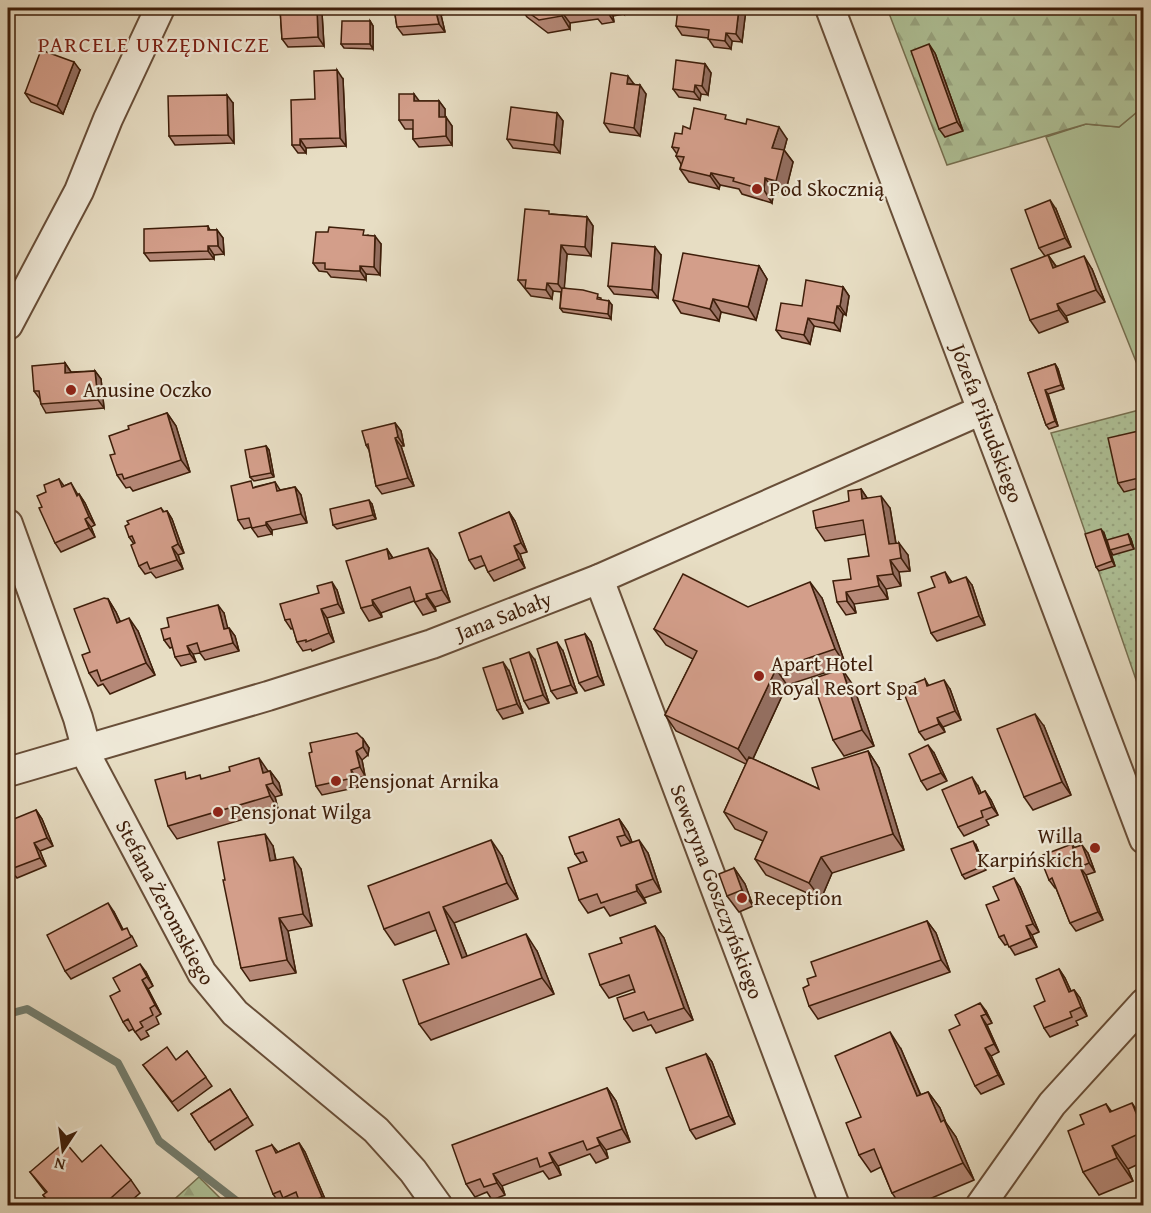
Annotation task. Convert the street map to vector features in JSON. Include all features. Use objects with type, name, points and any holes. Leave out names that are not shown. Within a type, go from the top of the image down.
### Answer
[{"type":"street","points":[[8,325],[79,190],[108,119],[160,8]]},
{"type":"street","name":"Józefa Piłsudskiego","points":[[830,8],[1143,839]]},
{"type":"street","name":"Jana Sabały","points":[[8,772],[432,644],[599,579],[982,411]]},
{"type":"street","name":"Stefana Żeromskiego","points":[[8,524],[78,718],[87,750],[108,800],[210,985],[244,1020],[376,1130],[413,1171],[438,1206]]},
{"type":"street","name":"Seweryna Goszczyńskiego","points":[[599,579],[835,1206]]},
{"type":"street","points":[[980,1206],[1052,1104],[1143,1003]]},
{"type":"green space","points":[[887,8],[1143,8],[1143,107],[1119,127],[1086,124],[947,165]]},
{"type":"green space","points":[[1143,107],[1143,379],[1046,137],[1086,124],[1119,127]]},
{"type":"green space","points":[[1143,409],[1143,700],[1051,433]]},
{"type":"green space","points":[[199,1177],[227,1205],[168,1205]]},
{"type":"building","points":[[280,8],[317,8],[318,37],[282,39]]},
{"type":"building","points":[[394,8],[435,8],[439,24],[397,27]]},
{"type":"building","points":[[522,8],[581,8],[561,11],[562,16],[539,20]]},
{"type":"building","points":[[592,8],[605,8],[605,9],[593,11]]},
{"type":"building","points":[[678,8],[739,8],[736,34],[726,33],[725,41],[708,39],[709,30],[676,26]]},
{"type":"building","points":[[342,21],[370,21],[370,44],[341,44]]},
{"type":"building","points":[[929,44],[957,122],[939,129],[911,51]]},
{"type":"building","points":[[41,50],[74,62],[57,106],[25,93]]},
{"type":"building","points":[[676,60],[705,64],[702,86],[695,85],[694,92],[673,89]]},
{"type":"building","points":[[337,70],[340,138],[300,139],[300,145],[292,145],[291,100],[315,99],[314,71]]},
{"type":"building","points":[[611,73],[628,76],[627,84],[640,85],[634,128],[604,123]]},
{"type":"building","points":[[399,94],[414,94],[414,101],[439,101],[439,117],[446,117],[446,136],[413,139],[413,120],[399,120]]},
{"type":"building","points":[[227,95],[228,135],[169,136],[168,96]]},
{"type":"building","points":[[511,107],[557,113],[554,145],[507,139]]},
{"type":"building","points":[[694,108],[726,115],[725,119],[746,124],[747,119],[779,127],[772,148],[784,150],[776,181],[765,178],[764,190],[733,181],[734,178],[711,173],[710,176],[680,169],[684,157],[676,156],[679,148],[672,147],[675,133],[682,134],[683,126],[690,129]]},
{"type":"building","points":[[1050,200],[1065,238],[1039,248],[1025,210]]},
{"type":"building","points":[[525,209],[549,211],[549,214],[587,217],[585,247],[561,245],[558,284],[547,283],[546,290],[525,288],[526,280],[518,280]]},
{"type":"building","points":[[208,226],[208,230],[217,230],[218,246],[208,246],[208,251],[144,253],[144,229]]},
{"type":"building","points":[[329,227],[364,230],[363,235],[375,236],[374,267],[360,266],[360,271],[354,271],[325,269],[325,263],[313,263],[316,232],[328,232]]},
{"type":"building","points":[[612,243],[655,247],[652,290],[608,286]]},
{"type":"building","points":[[683,253],[759,266],[748,307],[713,299],[710,309],[673,300]]},
{"type":"building","points":[[1048,255],[1053,268],[1084,256],[1096,290],[1057,304],[1059,310],[1030,320],[1011,269]]},
{"type":"building","points":[[806,280],[843,287],[834,323],[808,318],[804,335],[776,330],[781,303],[802,306]]},
{"type":"building","points":[[562,288],[598,294],[597,299],[609,301],[608,314],[560,308]]},
{"type":"building","name":"Anusine Oczko","points":[[65,363],[65,373],[95,371],[98,400],[41,404],[39,391],[34,391],[32,366]]},
{"type":"building","points":[[1055,364],[1061,385],[1045,390],[1055,421],[1046,425],[1028,373]]},
{"type":"building","points":[[167,413],[181,460],[124,479],[122,474],[117,475],[110,455],[115,454],[109,436],[129,429],[128,426]]},
{"type":"building","points":[[395,423],[398,437],[395,438],[408,478],[376,486],[368,444],[366,445],[362,431]]},
{"type":"building","points":[[1143,430],[1143,477],[1118,483],[1108,438]]},
{"type":"building","points":[[266,446],[271,473],[250,477],[245,450]]},
{"type":"building","points":[[59,479],[62,487],[71,483],[77,496],[79,494],[89,517],[85,519],[89,528],[55,543],[39,508],[42,507],[37,496],[46,492],[44,485]]},
{"type":"building","points":[[251,481],[253,488],[275,482],[277,491],[295,487],[301,514],[266,522],[266,525],[252,528],[249,518],[238,520],[231,486]]},
{"type":"building","points":[[861,489],[862,499],[881,496],[889,544],[899,543],[901,558],[890,560],[893,574],[877,576],[879,586],[846,592],[847,601],[837,602],[833,581],[851,579],[848,559],[869,556],[863,520],[816,528],[813,511],[849,501],[848,491]]},
{"type":"building","points":[[369,500],[373,515],[333,525],[330,509]]},
{"type":"building","points":[[161,508],[163,512],[167,511],[178,544],[172,547],[177,560],[150,569],[147,562],[139,566],[131,545],[135,543],[132,536],[129,537],[125,526],[129,524],[127,521]]},
{"type":"building","points":[[509,512],[521,543],[514,546],[519,559],[488,572],[481,556],[469,560],[459,533]]},
{"type":"building","points":[[1101,529],[1112,561],[1096,567],[1085,534]]},
{"type":"building","points":[[1128,534],[1131,544],[1110,550],[1107,540]]},
{"type":"building","points":[[428,548],[442,590],[426,594],[427,598],[415,602],[410,587],[372,600],[373,605],[361,608],[346,561],[387,549],[389,559]]},
{"type":"building","points":[[945,572],[949,583],[966,577],[979,616],[931,633],[918,593],[935,587],[931,577]]},
{"type":"building","name":"Apart Hotel Royal Resort Spa","points":[[683,574],[748,607],[810,582],[835,649],[776,669],[738,749],[665,715],[697,651],[654,629]]},
{"type":"building","points":[[332,582],[338,604],[321,609],[329,633],[306,642],[306,640],[297,642],[290,619],[285,620],[280,604],[319,593],[317,586]]},
{"type":"building","points":[[104,598],[108,599],[117,623],[129,618],[146,663],[101,681],[97,670],[89,673],[82,655],[90,652],[74,609]]},
{"type":"building","points":[[218,605],[224,629],[229,628],[233,643],[200,652],[197,643],[187,646],[190,654],[175,657],[170,638],[164,640],[161,629],[169,627],[167,618]]},
{"type":"building","points":[[585,634],[598,676],[579,683],[565,640]]},
{"type":"building","points":[[557,642],[571,685],[551,691],[537,649]]},
{"type":"building","points":[[529,652],[543,695],[524,701],[510,659]]},
{"type":"building","points":[[503,662],[517,704],[497,710],[483,668]]},
{"type":"building","points":[[842,669],[862,730],[833,740],[812,679]]},
{"type":"building","points":[[925,679],[927,686],[944,680],[955,711],[937,718],[939,724],[919,732],[902,688]]},
{"type":"building","points":[[1035,714],[1062,782],[1024,797],[997,729]]},
{"type":"building","points":[[357,733],[363,739],[363,747],[356,751],[360,767],[351,770],[353,778],[316,786],[309,753],[312,752],[310,743]]},
{"type":"building","points":[[928,745],[941,773],[921,781],[909,754]]},
{"type":"building","points":[[868,751],[893,834],[821,857],[809,883],[755,859],[767,832],[724,812],[749,757],[819,789],[812,768]]},
{"type":"building","points":[[259,758],[263,773],[270,771],[273,783],[266,785],[270,796],[168,826],[155,780],[185,772],[186,779],[200,775],[201,779],[230,771],[229,767]]},
{"type":"building","points":[[972,777],[979,794],[985,791],[992,807],[981,811],[983,817],[958,827],[942,790]]},
{"type":"building","points":[[36,810],[47,838],[34,843],[40,858],[11,869],[8,864],[8,834],[13,832],[9,821]]},
{"type":"building","points":[[619,819],[625,835],[617,837],[621,846],[639,840],[653,879],[636,885],[637,891],[601,903],[597,894],[579,900],[568,868],[587,861],[583,852],[575,854],[569,837]]},
{"type":"building","points":[[265,834],[270,861],[293,857],[303,914],[279,918],[287,960],[241,968],[223,880],[225,880],[218,842]]},
{"type":"building","points":[[491,840],[507,883],[443,907],[462,958],[526,934],[542,978],[419,1024],[403,980],[449,964],[429,912],[384,929],[368,886]]},
{"type":"building","points":[[973,841],[983,866],[962,875],[951,849]]},
{"type":"building","points":[[1072,844],[1073,848],[1082,845],[1089,863],[1080,867],[1098,912],[1070,923],[1052,878],[1049,880],[1041,860],[1045,859],[1043,855]]},
{"type":"building","points":[[734,868],[742,890],[727,896],[719,874]]},
{"type":"building","points":[[1014,878],[1033,924],[1026,926],[1031,938],[1009,947],[1004,935],[999,937],[986,905],[999,900],[993,887]]},
{"type":"building","points":[[108,903],[122,930],[127,928],[131,937],[65,971],[47,935]]},
{"type":"building","points":[[927,921],[941,960],[809,1006],[803,988],[809,985],[807,979],[816,976],[811,962]]},
{"type":"building","points":[[655,926],[684,1008],[648,1020],[644,1012],[624,1019],[617,998],[635,992],[629,975],[600,985],[589,954],[622,943],[620,938]]},
{"type":"building","points":[[140,964],[147,977],[142,980],[155,1005],[150,1008],[153,1015],[140,1022],[143,1027],[135,1032],[128,1019],[123,1022],[110,996],[120,991],[113,978]]},
{"type":"building","points":[[1059,969],[1069,992],[1074,990],[1081,1007],[1070,1012],[1072,1017],[1044,1028],[1034,1006],[1045,1001],[1036,979]]},
{"type":"building","points":[[980,1003],[986,1014],[981,1016],[994,1044],[985,1048],[998,1075],[975,1086],[949,1030],[960,1025],[955,1015]]},
{"type":"building","points":[[890,1032],[917,1096],[928,1092],[941,1122],[944,1120],[963,1163],[892,1193],[874,1149],[859,1155],[846,1123],[861,1117],[835,1056]]},
{"type":"building","points":[[167,1047],[176,1060],[187,1051],[206,1077],[172,1102],[143,1065]]},
{"type":"building","points":[[706,1054],[729,1116],[690,1130],[666,1068]]},
{"type":"building","points":[[607,1088],[622,1129],[597,1138],[600,1145],[587,1150],[583,1141],[549,1153],[553,1162],[540,1167],[537,1158],[493,1174],[497,1183],[484,1187],[480,1179],[466,1184],[452,1145]]},
{"type":"building","points":[[230,1089],[248,1117],[209,1142],[191,1114]]},
{"type":"building","points":[[1132,1103],[1143,1132],[1112,1146],[1117,1158],[1083,1172],[1068,1131],[1084,1124],[1080,1115],[1106,1104],[1110,1112]]},
{"type":"building","points":[[65,1142],[82,1162],[101,1145],[131,1180],[102,1206],[53,1206],[43,1195],[47,1192],[30,1172]]},
{"type":"building","points":[[299,1143],[322,1197],[303,1206],[296,1192],[283,1198],[280,1191],[273,1194],[256,1151],[272,1145],[276,1153]]},
{"type":"building","points":[[1143,1196],[1143,1206],[1123,1206]]},
{"type":"waterway","points":[[8,1014],[27,1009],[118,1063],[159,1141],[243,1206]]},
{"type":"place","name":"Pod Skocznią","points":[[757,189]]},
{"type":"place","name":"Anusine Oczko","points":[[71,390]]},
{"type":"place","name":"Apart Hotel Royal Resort Spa","points":[[759,676]]},
{"type":"place","name":"Pensjonat Arnika","points":[[336,781]]},
{"type":"place","name":"Pensjonat Wilga","points":[[218,812]]},
{"type":"place","name":"Willa Karpińskich","points":[[1095,848]]},
{"type":"place","name":"Reception","points":[[742,898]]},
{"type":"district","name":"PARCELE URZĘDNICZE","points":[[154,44]]}]
